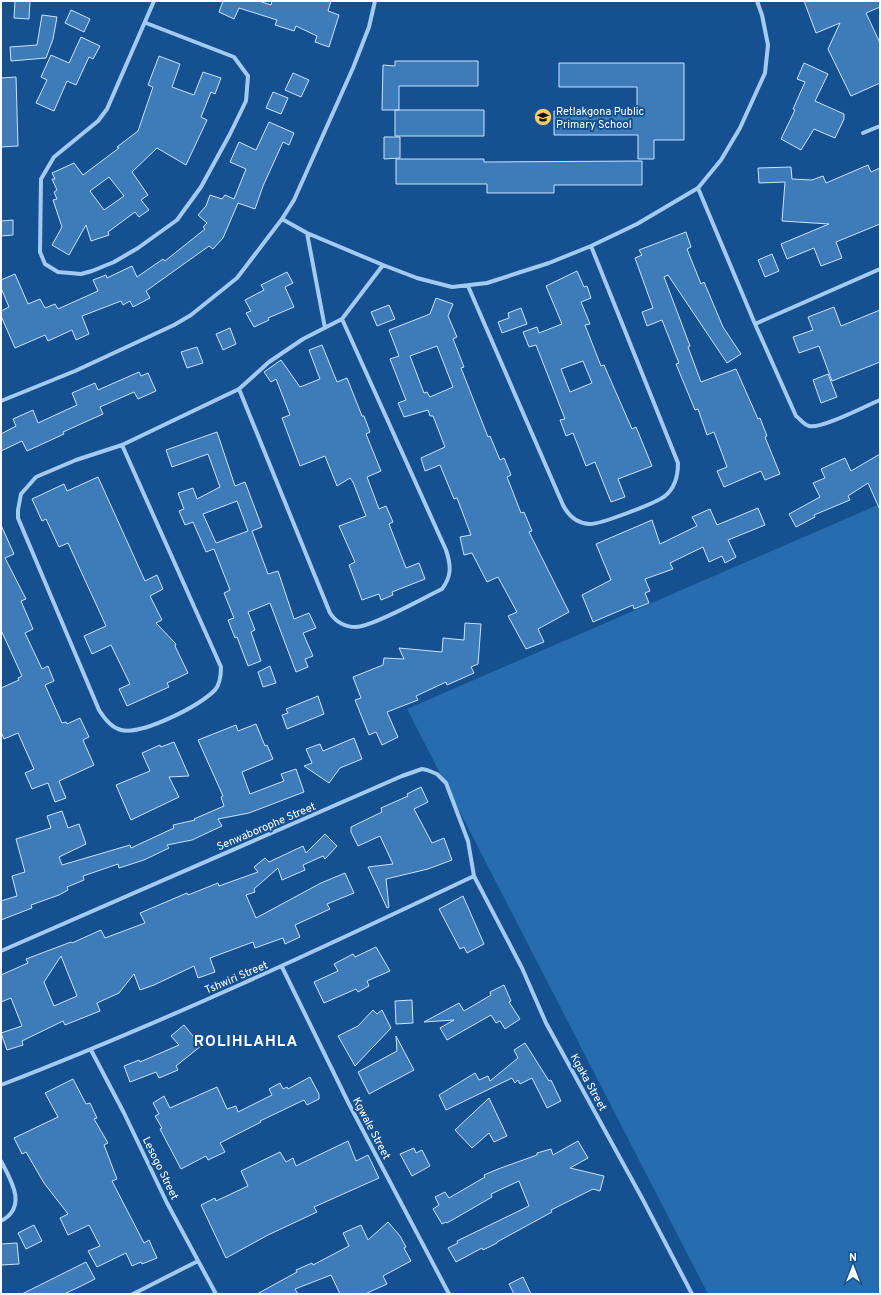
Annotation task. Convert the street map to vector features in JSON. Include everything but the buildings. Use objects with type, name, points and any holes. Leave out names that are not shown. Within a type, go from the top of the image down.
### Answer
[{"type":"street","points":[[146,23],[234,57],[248,76],[246,100],[214,166],[177,220],[138,248],[114,262],[81,274],[58,272],[45,264],[40,252],[41,179],[54,157],[98,121],[107,109],[146,23],[154,1]]},
{"type":"street","points":[[1,400],[75,371],[174,325],[191,315],[237,278],[282,220],[294,200],[353,68],[369,27],[376,1]]},
{"type":"street","points":[[282,220],[307,233],[383,265],[444,286],[468,286],[486,283],[549,263],[591,246],[637,224],[698,188],[725,154],[740,128],[765,73],[768,45],[762,15],[757,1]]},
{"type":"street","points":[[863,133],[880,126]]},
{"type":"street","points":[[698,188],[755,324],[796,416],[806,425],[810,426],[828,422],[880,400]]},
{"type":"street","points":[[307,233],[325,328]]},
{"type":"street","points":[[468,286],[567,513],[580,522],[593,524],[605,521],[664,496],[676,480],[678,463],[591,246]]},
{"type":"street","points":[[122,445],[221,667],[220,682],[216,689],[205,698],[190,707],[147,727],[128,731],[117,729],[107,721],[99,710],[18,518],[21,494],[36,477],[76,460],[122,445],[239,389],[268,362],[342,319],[383,265]]},
{"type":"street","points":[[755,324],[880,268]]},
{"type":"street","points":[[239,389],[330,613],[334,618],[345,625],[361,627],[442,589],[450,576],[449,558],[342,319]]},
{"type":"street","name":"Senwaborophe Street","points":[[1,951],[402,776],[422,769],[437,774],[446,783],[468,841],[474,876]]},
{"type":"street","name":"Tshwiri Street","points":[[1,1085],[91,1050],[282,967],[474,876]]},
{"type":"street","name":"Kgaka Street","points":[[474,876],[522,968],[546,1023],[642,1198],[692,1294]]},
{"type":"street","name":"Kgwale Street","points":[[282,967],[349,1104],[450,1294]]},
{"type":"street","name":"Lesogo Street","points":[[91,1050],[124,1113],[167,1203],[216,1294]]},
{"type":"street","points":[[1,1161],[16,1193],[15,1202],[9,1217],[1,1222]]},
{"type":"street","points":[[133,1294],[198,1261]]},
{"type":"shaded area","points":[[880,504],[880,1294],[708,1294],[407,709]]},
{"type":"place","name":"Retlakgona Public Primary School","points":[[543,117]]},
{"type":"district","name":"ROLIHLAHLA","points":[[246,1041]]}]
